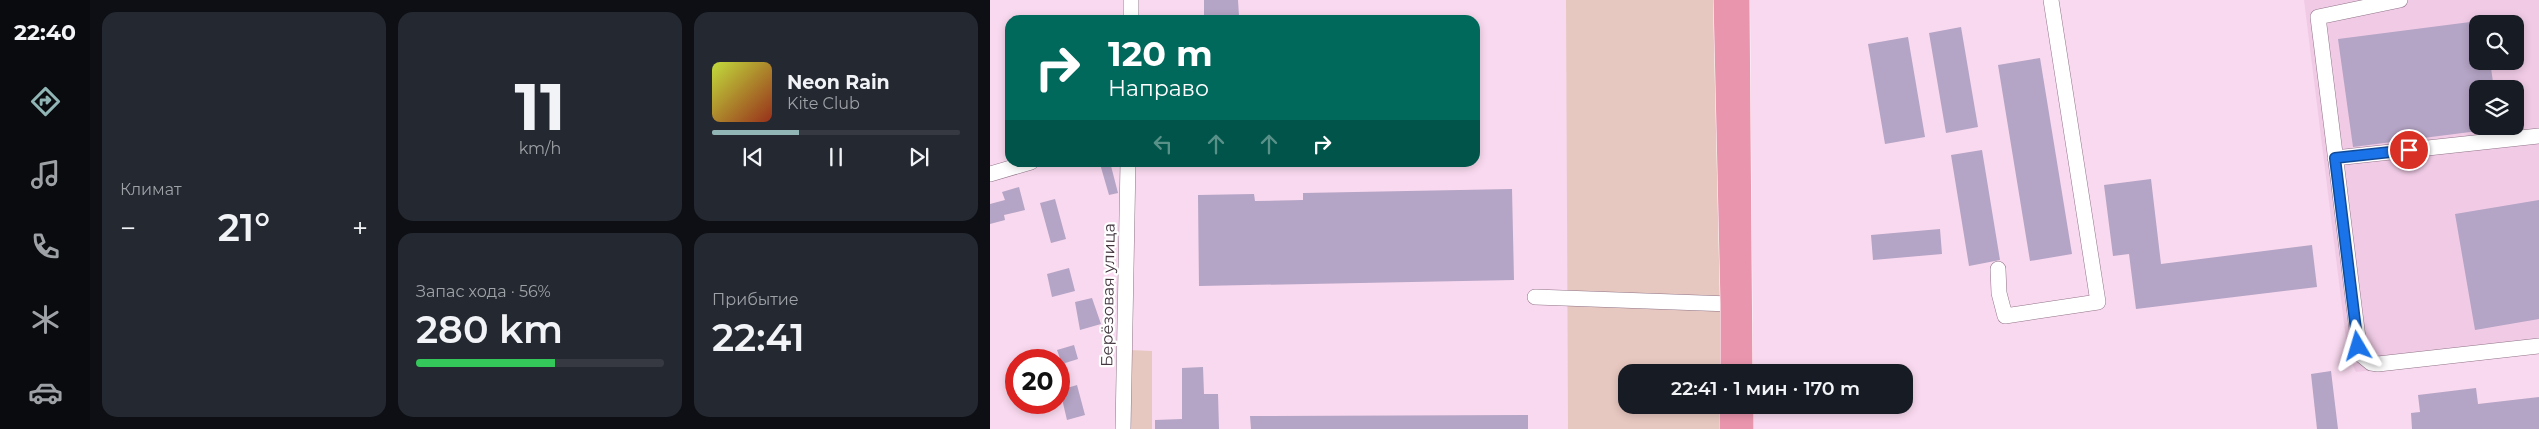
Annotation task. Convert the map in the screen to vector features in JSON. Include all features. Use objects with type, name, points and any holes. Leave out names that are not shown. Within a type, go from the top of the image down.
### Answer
[{"type":"main road","points":[[1723,0],[1730,364]]},
{"type":"main road","points":[[1740,0],[1743,364]]},
{"type":"main road","points":[[1729,414],[1729,429]]},
{"type":"main road","points":[[1744,414],[1744,429]]},
{"type":"street","points":[[1131,0],[1131,15]]},
{"type":"street","points":[[1998,269],[1999,293],[2005,316],[2098,302],[2051,0]]},
{"type":"street","points":[[2400,0],[2318,17],[2358,346],[2364,359],[2378,364],[2539,346]]},
{"type":"street","points":[[2335,158],[2539,136]]},
{"type":"street","points":[[990,174],[1014,167]]},
{"type":"street","name":"Берёзовая улица","points":[[1123,429],[1128,167]]},
{"type":"street","points":[[1535,297],[1730,304]]},
{"type":"shaded area","points":[[1566,0],[1716,0],[1721,364],[1618,364],[1618,414],[1721,414],[1721,429],[1568,429]]},
{"type":"shaded area","points":[[2304,0],[2539,0],[2539,351],[2356,372],[2348,355]]},
{"type":"shaded area","points":[[1129,350],[1152,351],[1152,429],[1127,429]]},
{"type":"building","points":[[1204,0],[1238,0],[1239,15],[1204,15]]},
{"type":"building","points":[[2469,22],[2469,70],[2491,70],[2493,80],[2469,80],[2469,132],[2353,147],[2338,39]]},
{"type":"building","points":[[1961,27],[1978,127],[1946,133],[1929,33]]},
{"type":"building","points":[[1908,37],[1925,137],[1885,144],[1868,44]]},
{"type":"building","points":[[2040,58],[2072,254],[2030,261],[1998,65]]},
{"type":"building","points":[[1982,150],[2000,260],[1969,266],[1951,155]]},
{"type":"building","points":[[1101,167],[1111,167],[1118,193],[1109,195]]},
{"type":"building","points":[[2151,179],[2161,264],[2312,245],[2317,287],[2136,309],[2129,254],[2113,256],[2104,185]]},
{"type":"building","points":[[1019,187],[1025,210],[1004,215],[1005,220],[990,224],[990,204],[1005,200],[1002,192]]},
{"type":"building","points":[[1512,189],[1514,280],[1199,286],[1198,195],[1254,194],[1255,201],[1303,200],[1303,193]]},
{"type":"building","points":[[1055,199],[1066,239],[1051,243],[1040,203]]},
{"type":"building","points":[[2539,200],[2539,319],[2475,330],[2455,214]]},
{"type":"building","points":[[1940,229],[1942,254],[1873,260],[1871,235]]},
{"type":"building","points":[[1069,268],[1075,291],[1052,297],[1047,274]]},
{"type":"building","points":[[1092,298],[1101,324],[1080,330],[1075,302]]},
{"type":"building","points":[[1074,345],[1078,359],[1070,362],[1070,349],[1060,349]]},
{"type":"building","points":[[1203,367],[1204,394],[1218,394],[1219,429],[1155,429],[1155,420],[1182,419],[1182,368]]},
{"type":"building","points":[[2331,371],[2338,429],[2317,429],[2311,374]]},
{"type":"building","points":[[1077,385],[1085,415],[1067,420],[1066,414],[1070,414],[1070,387]]},
{"type":"building","points":[[2476,388],[2478,404],[2539,397],[2539,429],[2412,429],[2411,413],[2420,412],[2418,395]]},
{"type":"building","points":[[1528,415],[1528,429],[1251,429],[1250,416]]},
{"type":"route","points":[[2358,346],[2335,158],[2409,150]]}]
